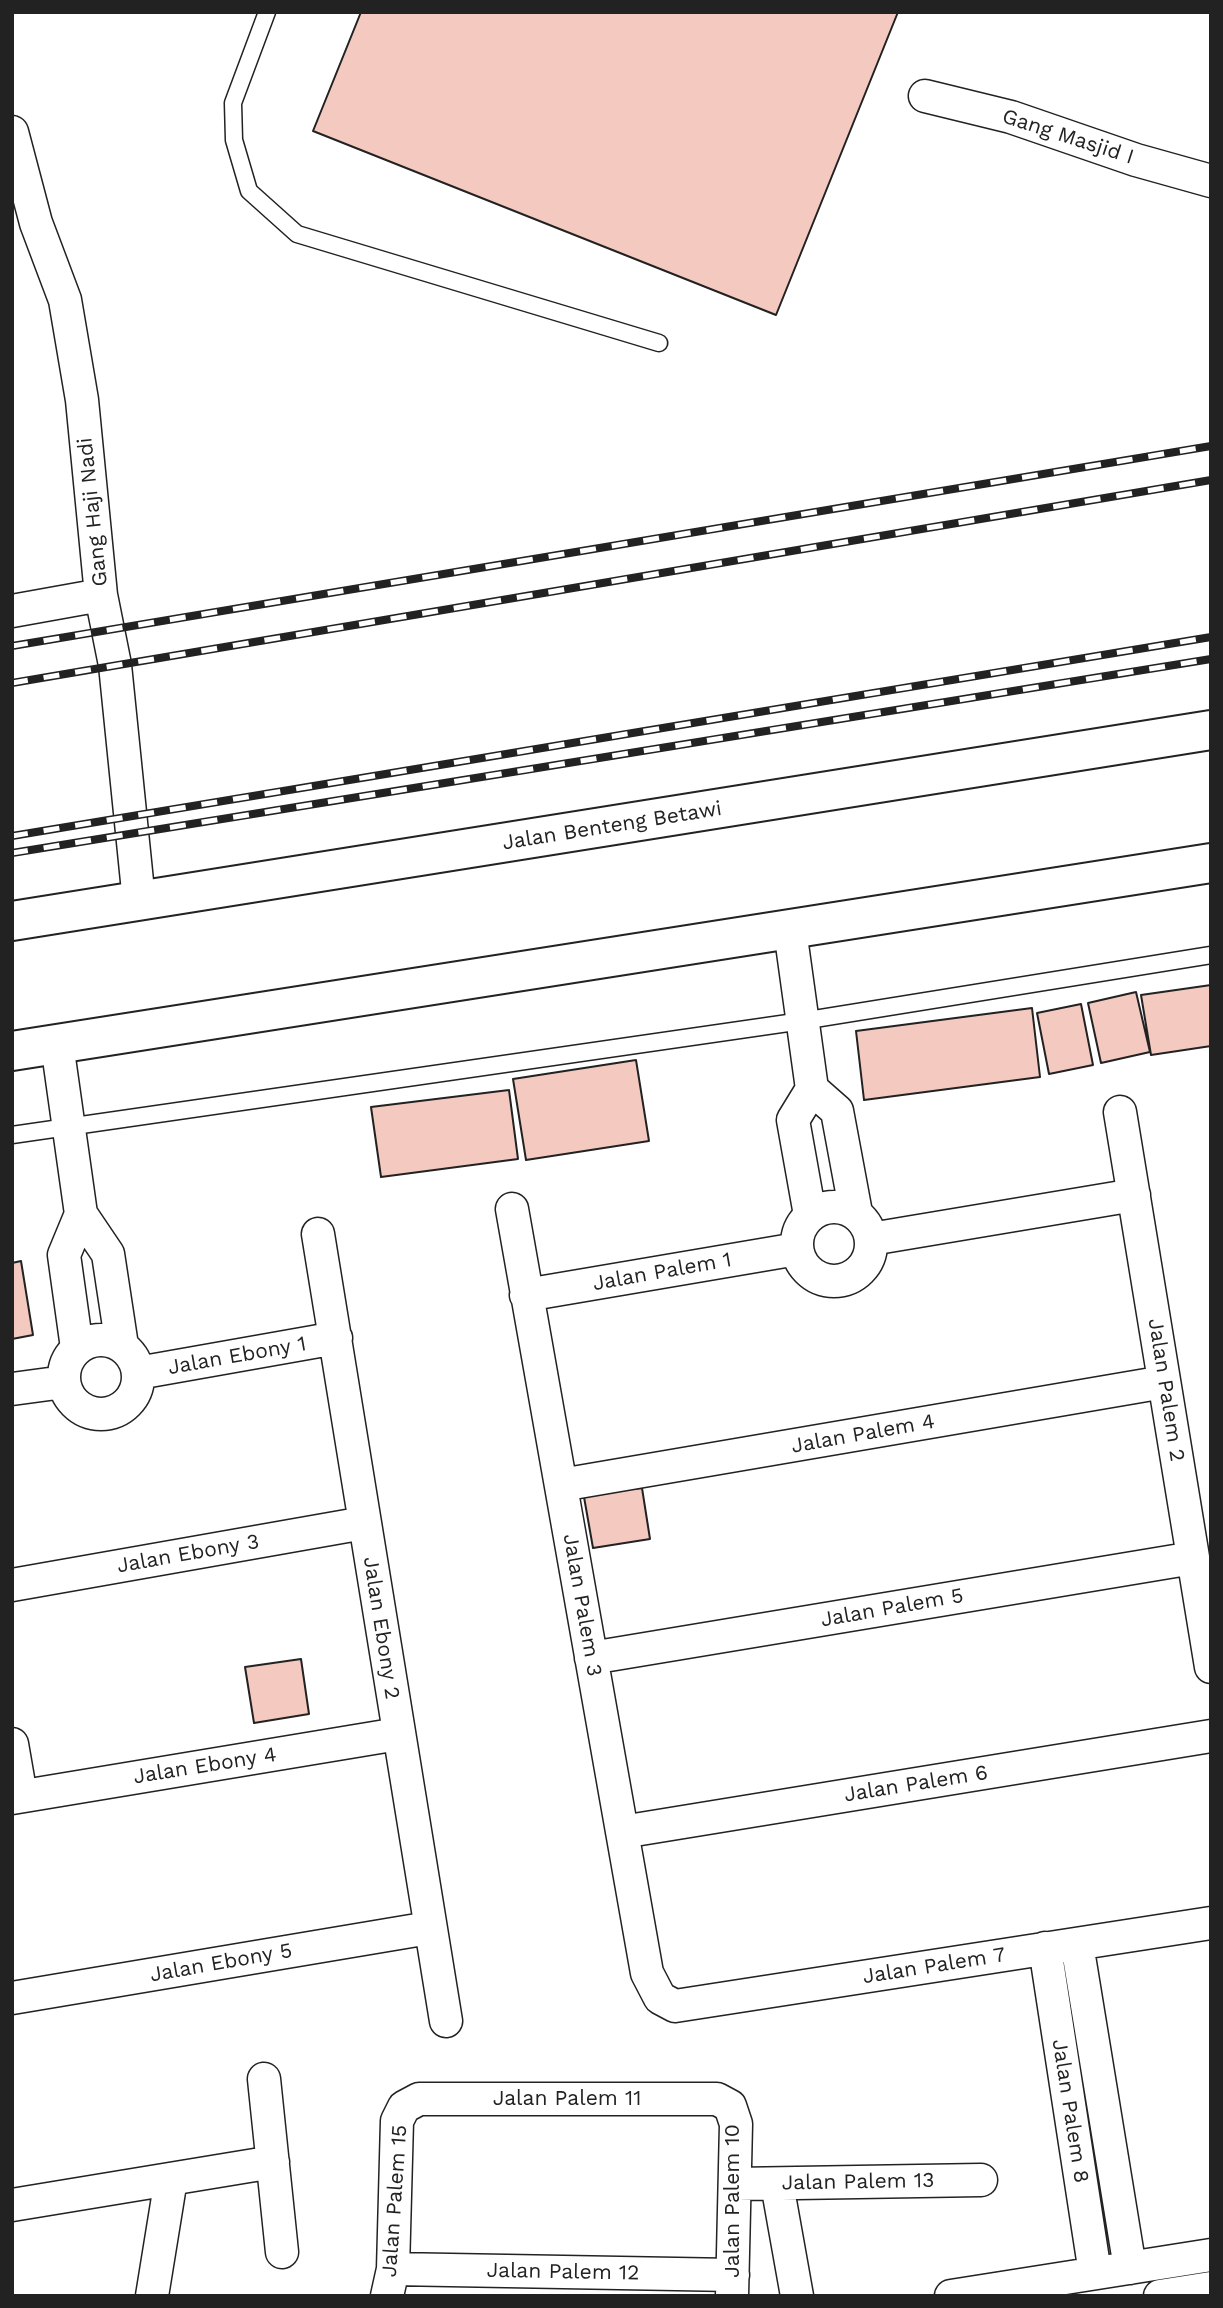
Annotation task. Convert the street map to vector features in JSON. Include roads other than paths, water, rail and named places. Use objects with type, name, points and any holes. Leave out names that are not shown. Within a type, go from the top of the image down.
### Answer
[{"type":"main road","name":"Jalan Benteng Betawi","points":[[12,921],[1211,730]]},
{"type":"main road","points":[[12,1051],[1211,863]]},
{"type":"street","name":"Gang Masjid I","points":[[925,96],[1011,117],[1136,160],[1211,181]]},
{"type":"street","name":"Gang Haji Nadi","points":[[12,132],[16,166],[65,300],[82,400],[102,595],[115,666],[139,901]]},
{"type":"street","points":[[12,611],[102,595]]},
{"type":"street","points":[[790,930],[812,1089],[793,1120],[810,1215]]},
{"type":"street","points":[[57,1044],[81,1214],[108,1254],[130,1359],[135,1391],[123,1406],[105,1414],[86,1411],[71,1399],[64,1382],[66,1363],[77,1348],[91,1341],[107,1340],[130,1359]]},
{"type":"street","points":[[812,1089],[837,1111],[864,1226],[869,1258],[857,1274],[839,1281],[820,1278],[804,1267],[797,1249],[800,1230],[810,1215],[825,1208],[841,1208],[864,1226],[1134,1195]]},
{"type":"street","name":"Jalan Palem 2","points":[[1121,1112],[1211,1667]]},
{"type":"street","name":"Jalan Palem 3","points":[[512,1209],[647,1973],[660,1998]]},
{"type":"street","points":[[77,1348],[64,1255],[81,1214]]},
{"type":"street","name":"Jalan Ebony 2","points":[[318,1234],[446,2021]]},
{"type":"street","name":"Jalan Palem 1","points":[[526,1295],[797,1249]]},
{"type":"street","name":"Jalan Ebony 1","points":[[130,1359],[336,1338]]},
{"type":"street","points":[[12,1389],[64,1382]]},
{"type":"street","name":"Jalan Palem 4","points":[[561,1485],[1164,1382]]},
{"type":"street","name":"Jalan Ebony 3","points":[[12,1585],[364,1523]]},
{"type":"street","name":"Jalan Palem 5","points":[[591,1658],[1193,1558]]},
{"type":"street","name":"Jalan Ebony 4","points":[[17,1797],[398,1734]]},
{"type":"street","name":"Jalan Palem 6","points":[[622,1832],[1211,1736]]},
{"type":"street","points":[[12,1744],[17,1797]]},
{"type":"street","name":"Jalan Palem 7","points":[[660,1998],[675,2007],[1211,1923]]},
{"type":"street","name":"Jalan Ebony 5","points":[[12,1998],[429,1928]]},
{"type":"street","name":"Jalan Palem 8","points":[[1077,1944],[1130,2268]]},
{"type":"street","name":"Jalan Palem 8","points":[[1045,1948],[1095,2273]]},
{"type":"street","points":[[264,2079],[282,2252]]},
{"type":"street","name":"Jalan Palem 11","points":[[404,2107],[419,2099],[717,2099],[730,2106]]},
{"type":"street","name":"Jalan Palem 10","points":[[730,2106],[736,2124],[733,2285]]},
{"type":"street","name":"Jalan Palem 15","points":[[390,2283],[397,2121],[404,2107]]},
{"type":"street","points":[[12,2205],[273,2162]]},
{"type":"street","points":[[152,2296],[171,2179]]},
{"type":"street","name":"Jalan Palem 13","points":[[735,2184],[981,2180]]},
{"type":"street","points":[[777,2184],[797,2296]]},
{"type":"street","points":[[951,2296],[1211,2255]]},
{"type":"street","name":"Jalan Palem 12","points":[[390,2283],[733,2285]]},
{"type":"street","points":[[1160,2296],[1211,2288]]},
{"type":"lane","points":[[267,12],[233,103],[234,140],[249,191],[297,234],[659,343]]},
{"type":"lane","points":[[12,1135],[802,1021],[1211,955]]},
{"type":"railway","points":[[12,646],[1211,446]]},
{"type":"railway","points":[[12,683],[1211,480]]},
{"type":"railway","points":[[12,836],[1211,637]]},
{"type":"railway","points":[[12,853],[1211,659]]}]
